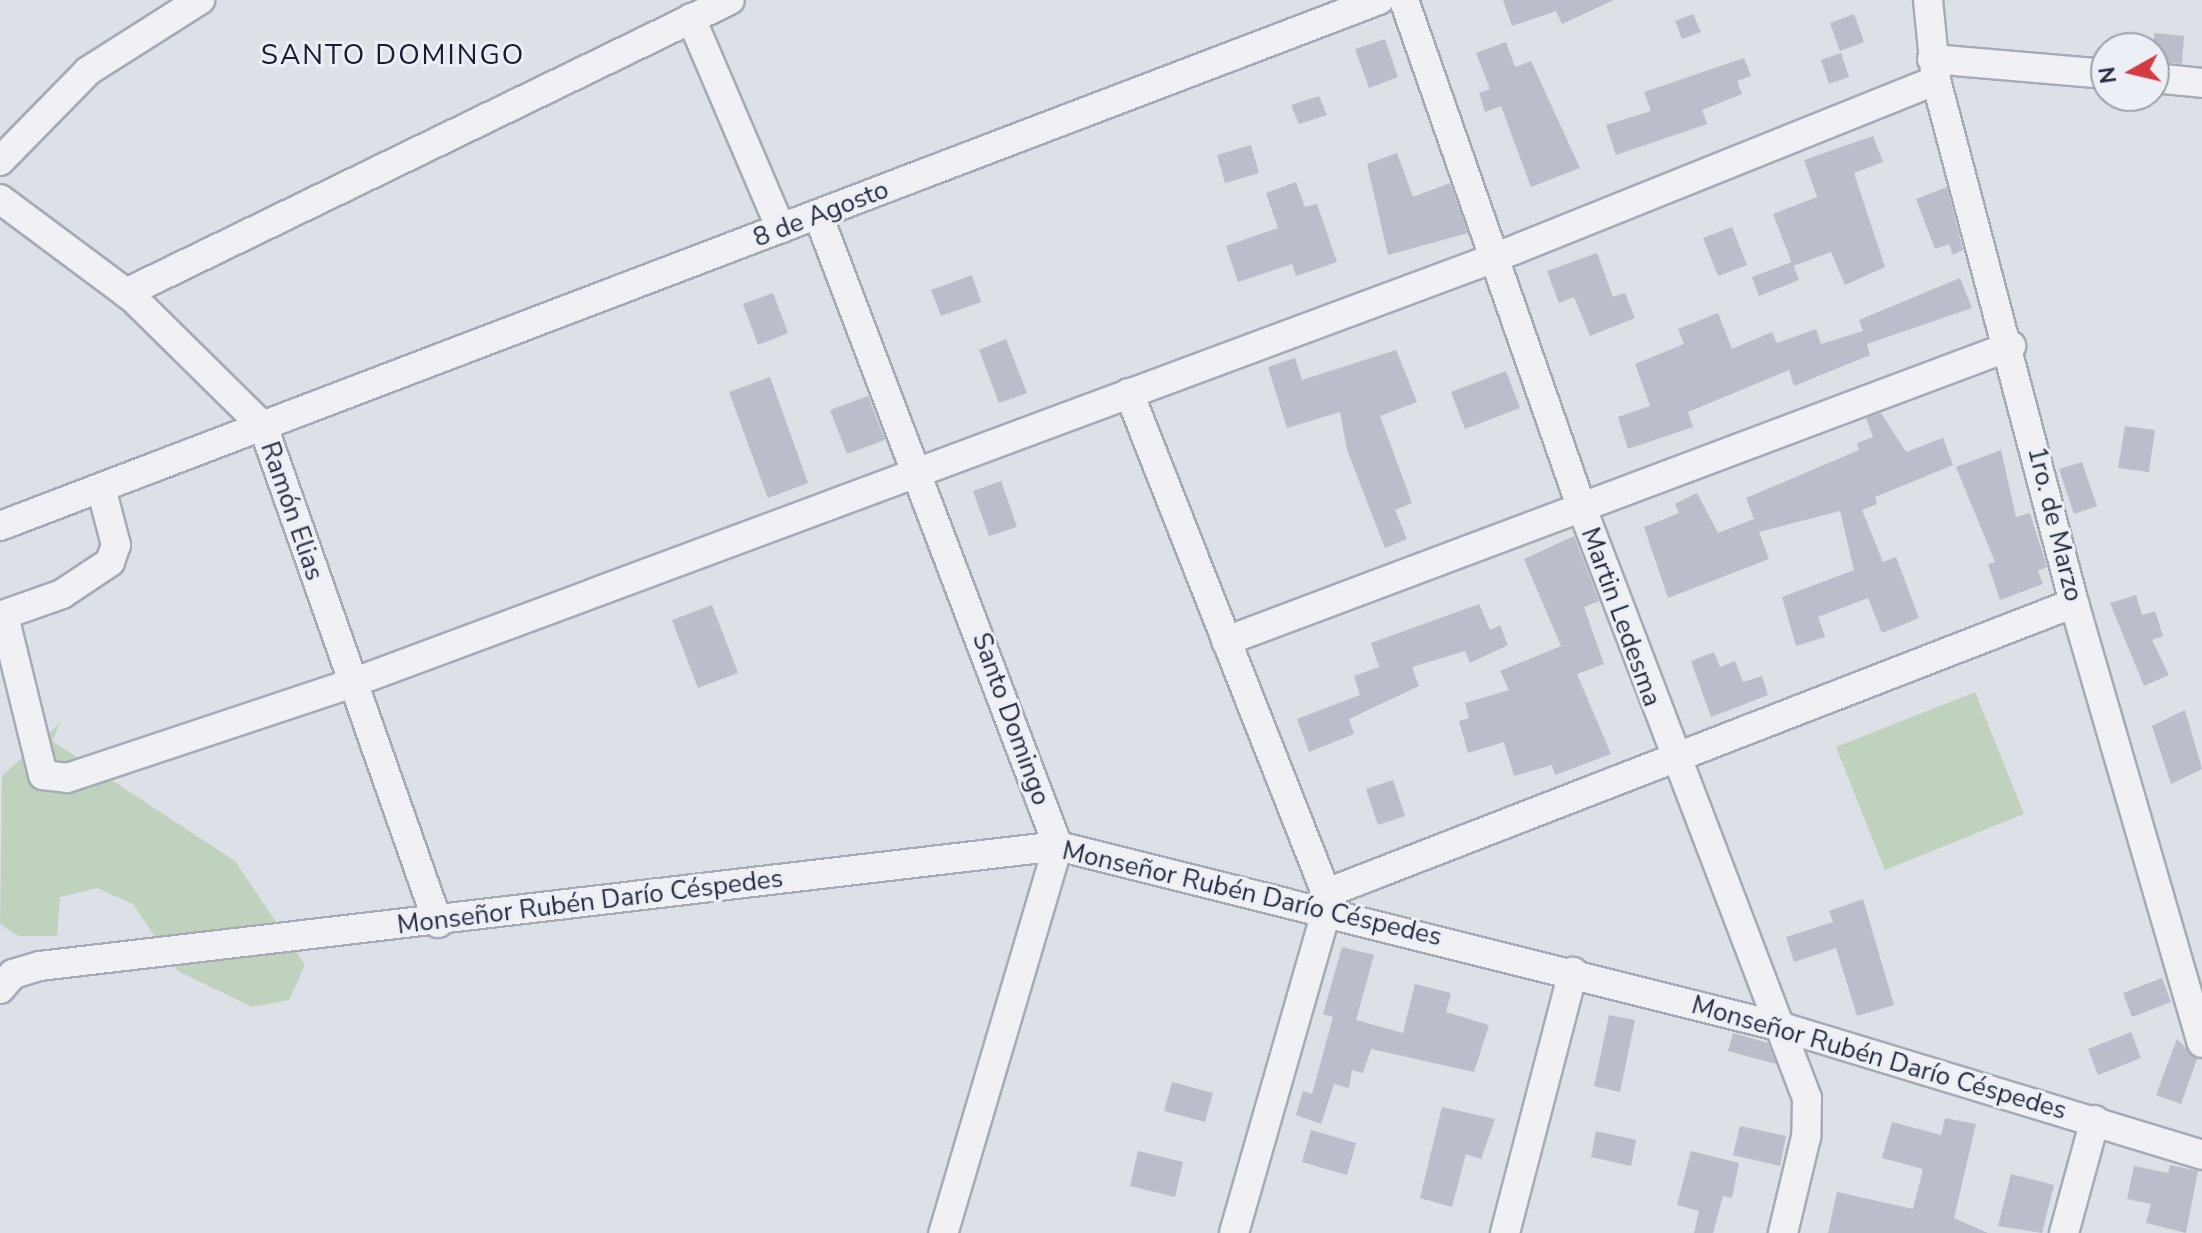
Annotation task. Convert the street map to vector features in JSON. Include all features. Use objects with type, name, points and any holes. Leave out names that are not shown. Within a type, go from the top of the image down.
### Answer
[{"type":"street","points":[[0,161],[88,71],[200,0]]},
{"type":"street","points":[[126,293],[730,0]]},
{"type":"street","name":"8 de Agosto","points":[[0,526],[1379,0]]},
{"type":"street","name":"Martin Ledesma","points":[[1404,0],[1580,503],[1675,763],[1785,1028],[1807,1098],[1806,1137],[1783,1233]]},
{"type":"street","name":"1ro. de Marzo","points":[[1928,0],[1934,70],[2011,346],[2074,603],[2202,1043]]},
{"type":"street","points":[[691,18],[781,229]]},
{"type":"street","points":[[101,488],[116,545],[110,562],[62,594],[2,616],[43,775],[50,778],[352,683],[1494,258],[1934,70],[2090,74]]},
{"type":"street","points":[[2170,80],[2202,83]]},
{"type":"street","name":"Ramón Elias","points":[[0,199],[126,293],[263,426],[438,923]]},
{"type":"street","name":"Santo Domingo","points":[[818,215],[919,471],[1058,846]]},
{"type":"street","points":[[1226,641],[1580,503],[2011,346]]},
{"type":"street","points":[[1129,393],[1325,903]]},
{"type":"street","points":[[1234,1233],[1325,903],[1345,882],[1675,763],[2074,603]]},
{"type":"street","points":[[943,1233],[1058,846]]},
{"type":"street","name":"Monseñor Rubén Darío Céspedes","points":[[0,989],[13,974],[40,966],[438,923],[980,850],[1058,846],[1325,903],[1785,1028],[2202,1155]]},
{"type":"street","points":[[1505,1233],[1573,972]]},
{"type":"street","points":[[2064,1233],[2095,1120]]},
{"type":"green space","points":[[1975,692],[2024,814],[1885,870],[1836,747]]},
{"type":"green space","points":[[60,723],[52,741],[235,861],[305,965],[289,1000],[252,1007],[178,971],[133,904],[97,888],[60,897],[57,936],[19,936],[0,924],[2,776]]},
{"type":"building","points":[[1503,0],[1614,0],[1562,24],[1556,11],[1512,26]]},
{"type":"building","points":[[1693,14],[1701,32],[1682,39],[1675,21]]},
{"type":"building","points":[[1854,14],[1864,42],[1840,51],[1830,23]]},
{"type":"building","points":[[2170,35],[2184,36],[2182,64],[2170,63]]},
{"type":"building","points":[[1385,39],[1398,77],[1369,88],[1355,49]]},
{"type":"building","points":[[1506,42],[1515,67],[1531,61],[1580,168],[1531,187],[1501,106],[1485,112],[1479,93],[1490,89],[1476,53]]},
{"type":"building","points":[[1841,53],[1849,77],[1829,84],[1821,60]]},
{"type":"building","points":[[1744,58],[1751,76],[1737,81],[1742,94],[1702,110],[1707,124],[1616,155],[1606,125],[1651,111],[1644,92]]},
{"type":"building","points":[[1319,96],[1327,115],[1299,124],[1291,105]]},
{"type":"building","points":[[1873,136],[1883,162],[1854,173],[1885,267],[1845,285],[1831,252],[1793,266],[1773,214],[1817,197],[1804,160]]},
{"type":"building","points":[[1251,145],[1259,173],[1225,183],[1217,155]]},
{"type":"building","points":[[1397,153],[1413,197],[1450,183],[1468,233],[1388,255],[1367,164]]},
{"type":"building","points":[[1296,182],[1305,207],[1317,204],[1337,262],[1296,276],[1292,264],[1238,282],[1226,246],[1278,228],[1266,193]]},
{"type":"building","points":[[1947,187],[1963,250],[1953,255],[1949,244],[1935,249],[1916,199]]},
{"type":"building","points":[[1732,227],[1747,265],[1718,276],[1703,238]]},
{"type":"building","points":[[1597,253],[1613,297],[1625,293],[1635,318],[1590,336],[1574,297],[1559,303],[1547,271]]},
{"type":"building","points":[[1792,262],[1799,280],[1759,296],[1752,277]]},
{"type":"building","points":[[972,275],[981,302],[941,316],[931,290]]},
{"type":"building","points":[[1960,278],[1972,308],[1867,344],[1870,355],[1794,386],[1789,370],[1688,412],[1693,427],[1628,449],[1618,417],[1650,406],[1635,364],[1684,344],[1678,329],[1718,313],[1732,349],[1772,332],[1777,343],[1816,329],[1821,344],[1863,331],[1859,320]]},
{"type":"building","points":[[773,293],[788,333],[758,345],[743,304]]},
{"type":"building","points":[[1006,339],[1027,393],[999,403],[979,350]]},
{"type":"building","points":[[1396,350],[1417,402],[1380,416],[1412,503],[1395,510],[1407,539],[1385,548],[1347,450],[1340,412],[1287,428],[1268,367],[1295,358],[1302,380]]},
{"type":"building","points":[[1506,371],[1520,408],[1465,429],[1451,392]]},
{"type":"building","points":[[770,377],[808,483],[768,498],[729,392]]},
{"type":"building","points":[[868,396],[885,440],[847,454],[830,410]]},
{"type":"building","points":[[1881,413],[1906,452],[1943,438],[1953,465],[1875,497],[1877,504],[1862,510],[1883,562],[1896,557],[1919,618],[1882,633],[1868,598],[1818,617],[1825,637],[1796,646],[1782,597],[1854,570],[1840,511],[1759,532],[1769,559],[1668,598],[1644,527],[1679,513],[1675,504],[1697,493],[1718,533],[1754,519],[1746,498],[1859,450],[1857,443],[1873,437],[1866,418]]},
{"type":"building","points":[[2125,426],[2155,430],[2149,472],[2118,468]]},
{"type":"building","points":[[2001,450],[2016,517],[2030,513],[2047,567],[2038,571],[2043,584],[2000,600],[1988,564],[1995,562],[1956,467]]},
{"type":"building","points":[[2082,462],[2097,506],[2074,514],[2059,469]]},
{"type":"building","points":[[1001,481],[1017,527],[989,536],[973,491]]},
{"type":"building","points":[[1574,536],[1599,601],[1584,607],[1604,664],[1577,674],[1611,754],[1555,775],[1552,765],[1514,776],[1504,742],[1468,753],[1459,721],[1469,718],[1465,703],[1509,690],[1500,671],[1561,646],[1524,559]]},
{"type":"building","points":[[2136,595],[2142,615],[2155,611],[2163,636],[2152,640],[2169,675],[2144,686],[2110,603]]},
{"type":"building","points":[[1479,604],[1490,630],[1500,625],[1508,645],[1470,663],[1465,651],[1412,667],[1419,686],[1349,719],[1354,734],[1309,752],[1297,719],[1360,695],[1354,676],[1379,667],[1371,643]]},
{"type":"building","points":[[712,605],[738,673],[698,688],[672,620]]},
{"type":"building","points":[[1714,652],[1720,667],[1735,661],[1743,682],[1762,676],[1768,695],[1711,717],[1691,661]]},
{"type":"building","points":[[2185,710],[2202,769],[2171,784],[2152,726]]},
{"type":"building","points":[[1393,780],[1405,816],[1378,825],[1366,789]]},
{"type":"building","points":[[1863,899],[1894,1005],[1857,1016],[1836,948],[1794,962],[1786,937],[1833,922],[1829,911]]},
{"type":"building","points":[[1342,947],[1374,955],[1356,1020],[1403,1033],[1415,984],[1451,993],[1446,1012],[1489,1025],[1474,1072],[1371,1049],[1363,1073],[1352,1070],[1349,1088],[1334,1084],[1321,1124],[1296,1115],[1303,1091],[1312,1094],[1333,1017],[1323,1014]]},
{"type":"building","points":[[2162,978],[2171,1002],[2132,1017],[2123,993]]},
{"type":"building","points":[[1609,1015],[1635,1020],[1620,1092],[1594,1086]]},
{"type":"building","points":[[2131,1032],[2141,1058],[2098,1075],[2088,1049]]},
{"type":"building","points":[[1733,1033],[1768,1043],[1776,1064],[1728,1051]]},
{"type":"building","points":[[2177,1039],[2197,1059],[2181,1104],[2156,1095]]},
{"type":"building","points":[[1172,1082],[1213,1093],[1205,1122],[1164,1111]]},
{"type":"building","points":[[1442,1107],[1495,1119],[1481,1159],[1466,1154],[1452,1207],[1420,1198]]},
{"type":"building","points":[[1945,1118],[1976,1124],[1954,1218],[1988,1233],[1828,1233],[1837,1192],[1913,1209],[1923,1169],[1882,1158],[1892,1122],[1941,1135]]},
{"type":"building","points":[[1740,1126],[1786,1136],[1780,1166],[1733,1155]]},
{"type":"building","points":[[1311,1130],[1356,1143],[1347,1175],[1302,1162]]},
{"type":"building","points":[[1596,1131],[1636,1140],[1631,1166],[1591,1157]]},
{"type":"building","points":[[1138,1151],[1183,1162],[1175,1197],[1130,1186]]},
{"type":"building","points":[[1691,1151],[1739,1163],[1732,1198],[1723,1196],[1713,1233],[1694,1233],[1699,1211],[1677,1205]]},
{"type":"building","points":[[2170,1165],[2198,1171],[2186,1233],[2146,1223],[2151,1204],[2127,1199],[2134,1166],[2168,1173]]},
{"type":"building","points":[[2011,1174],[2054,1185],[2042,1233],[1998,1226]]},
{"type":"district","name":"SANTO DOMINGO","points":[[393,55]]}]
